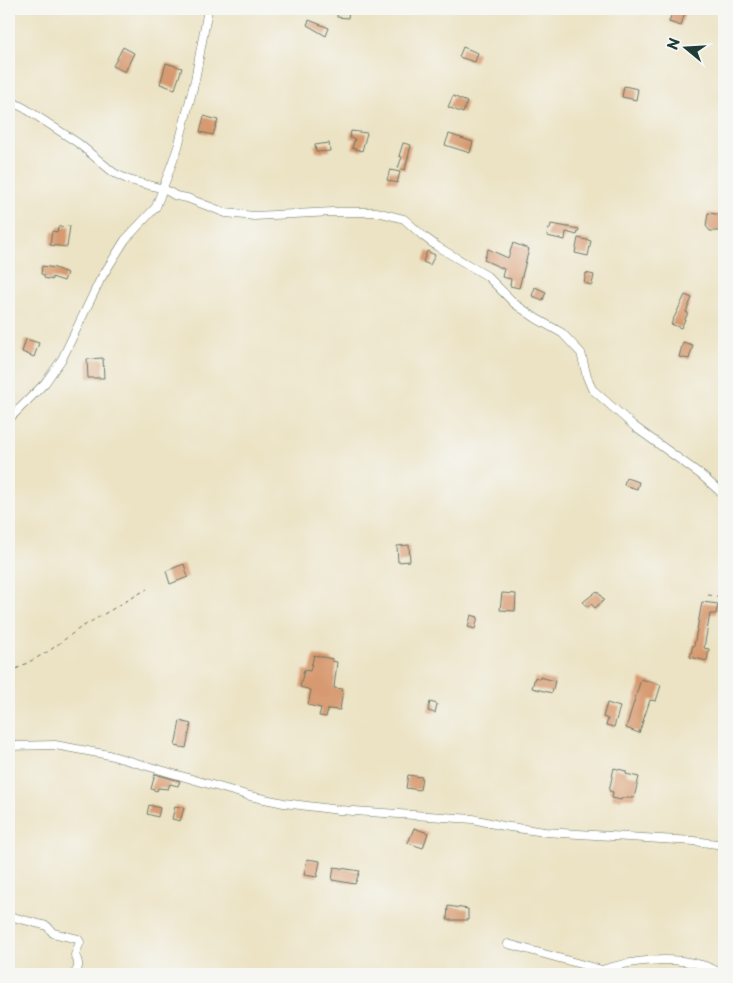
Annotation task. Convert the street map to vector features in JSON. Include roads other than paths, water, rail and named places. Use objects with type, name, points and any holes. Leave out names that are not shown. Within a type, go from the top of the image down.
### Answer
[{"type":"street","points":[[9,419],[45,383],[62,359],[100,280],[125,240],[156,207],[178,147],[196,80],[208,9]]},
{"type":"street","points":[[9,100],[78,143],[114,173],[129,180],[164,189],[176,196],[187,198],[214,209],[243,215],[377,212],[404,219],[438,247],[487,276],[515,304],[536,319],[562,333],[581,354],[592,390],[635,427],[700,474],[724,495]]},
{"type":"street","points":[[9,746],[55,745],[109,755],[250,796],[284,803],[338,810],[474,819],[503,826],[545,832],[694,841],[724,845]]},
{"type":"street","points":[[9,916],[47,926],[53,933],[78,939],[80,942],[75,955],[79,965],[78,971],[74,974]]},
{"type":"street","points":[[508,944],[602,972],[614,965],[666,960],[702,965],[723,974]]}]
